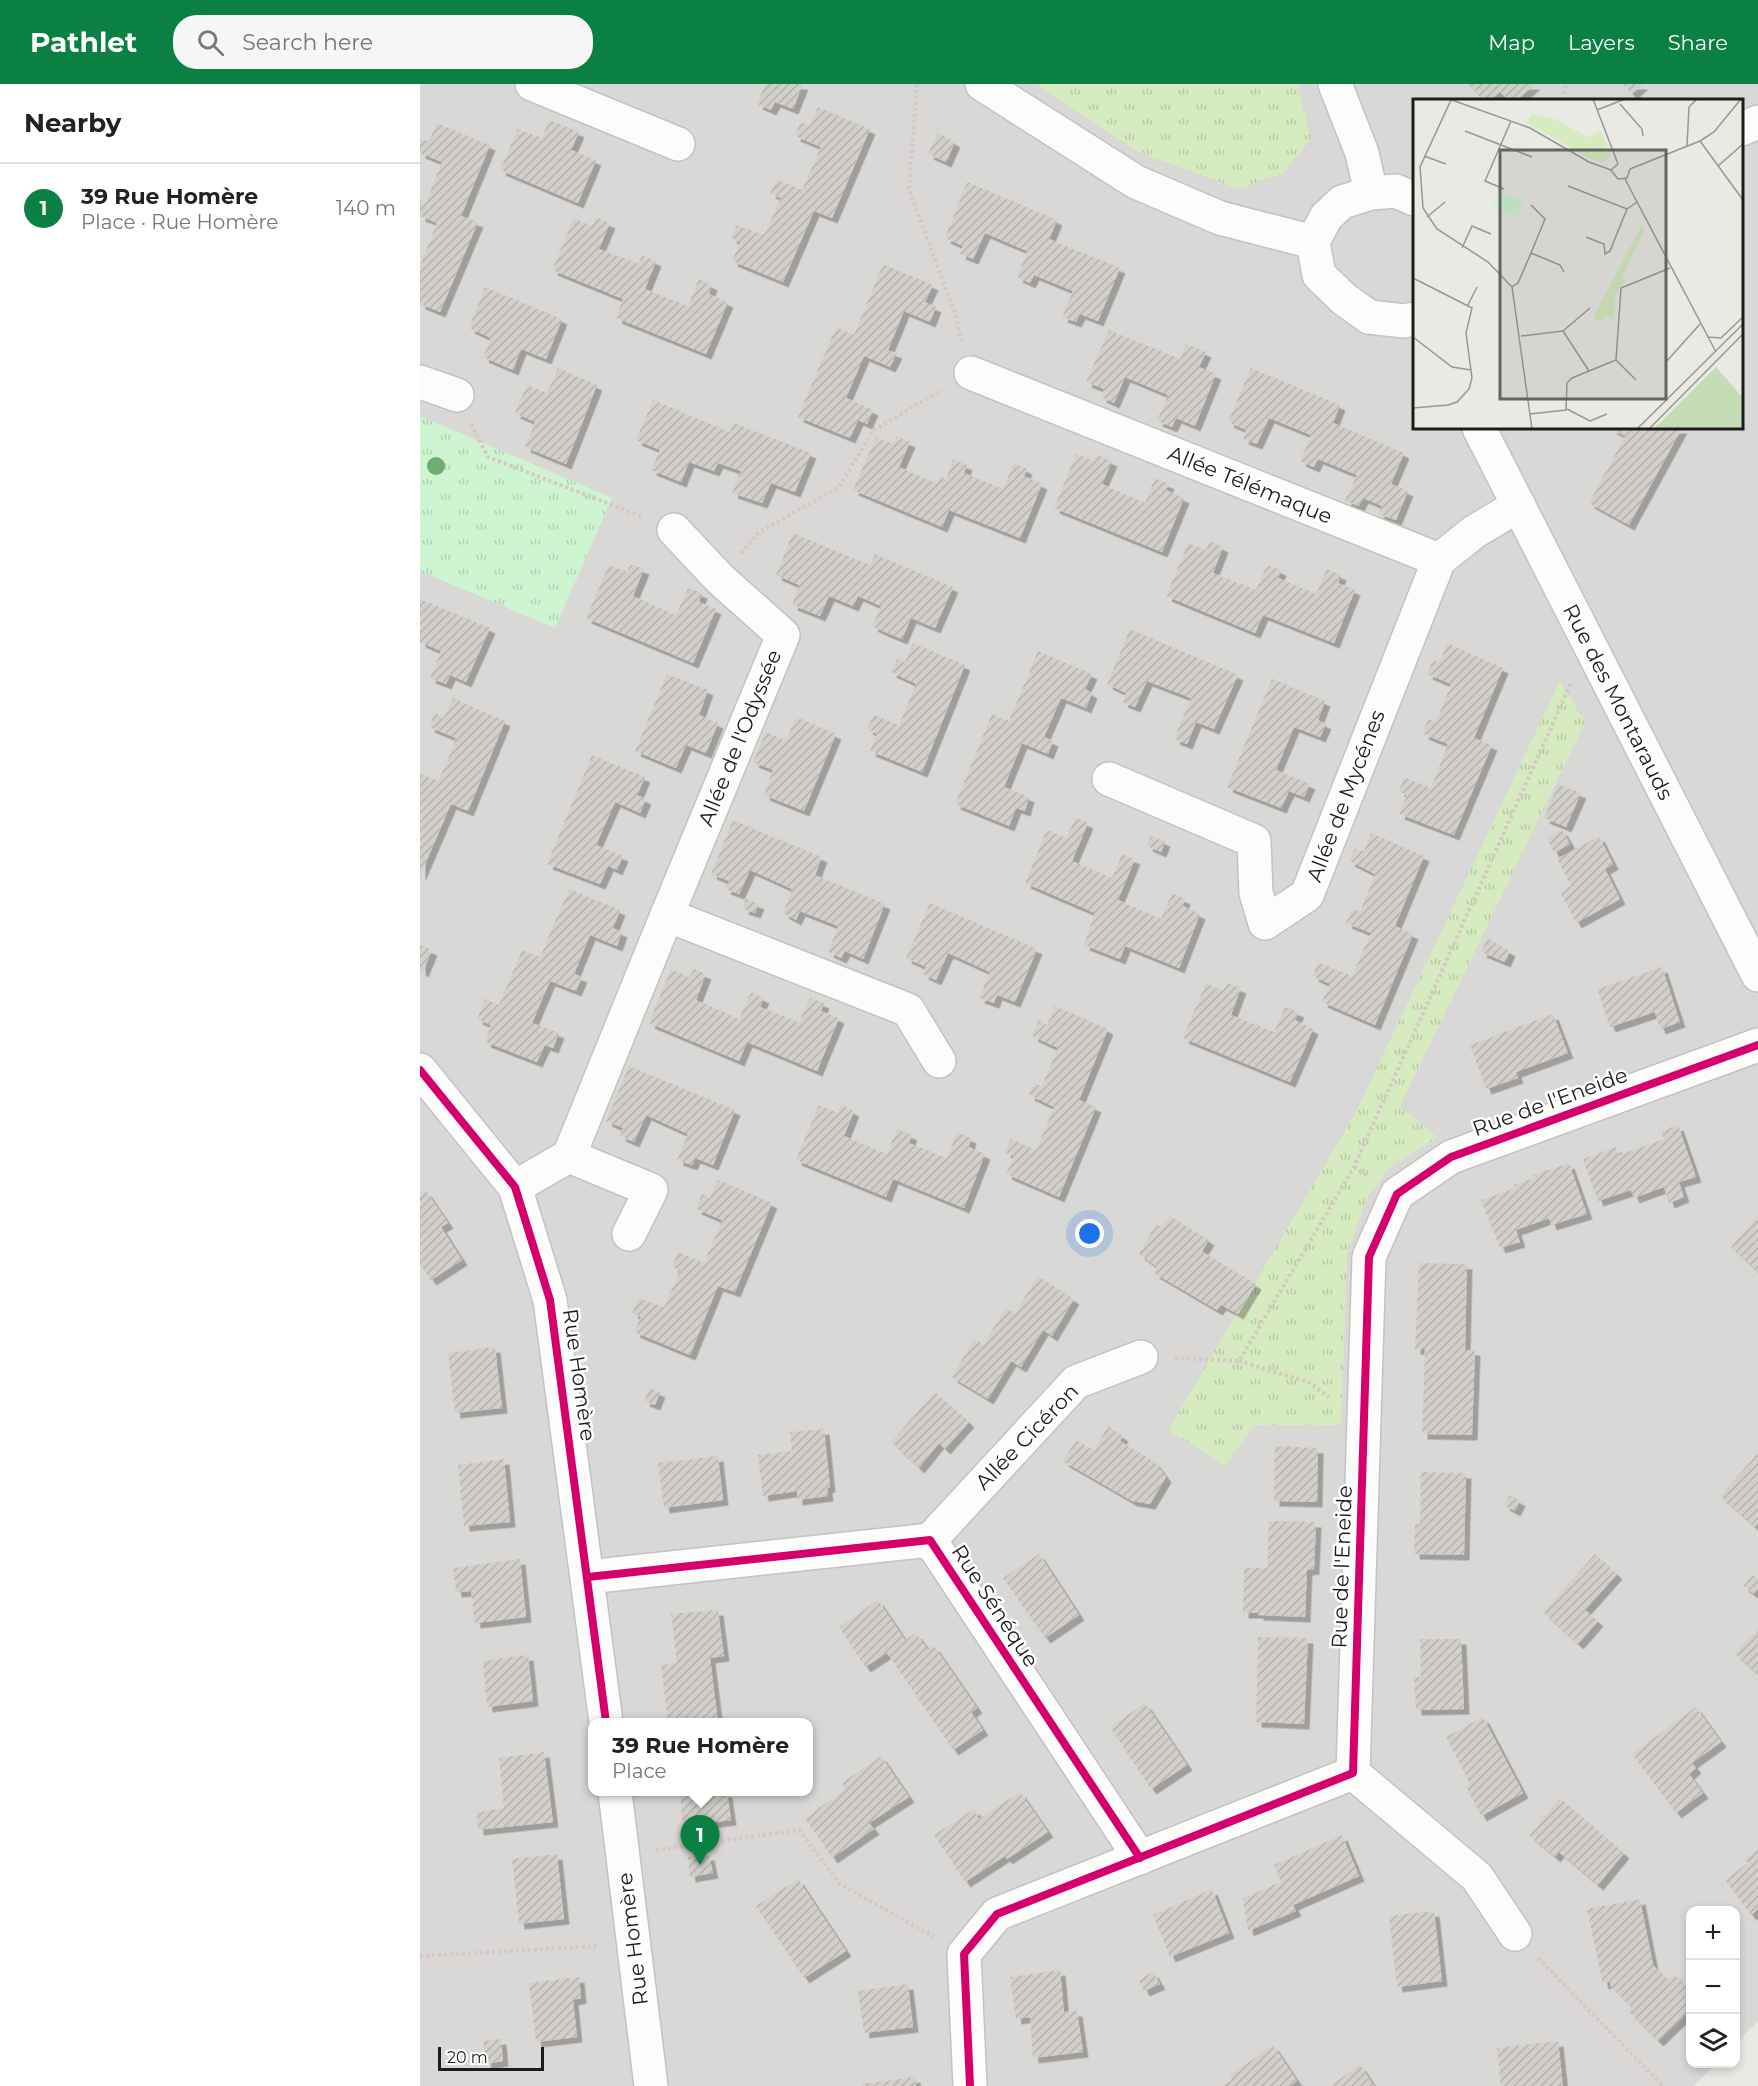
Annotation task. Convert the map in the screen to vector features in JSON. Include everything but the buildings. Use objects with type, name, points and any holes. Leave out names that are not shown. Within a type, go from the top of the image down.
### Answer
[{"type":"street","points":[[532,84],[678,144]]},
{"type":"street","points":[[982,84],[1136,182],[1220,218],[1313,242]]},
{"type":"street","points":[[1335,84],[1362,153],[1371,193]]},
{"type":"street","points":[[1743,129],[1758,122]]},
{"type":"street","points":[[1413,200],[1396,191],[1371,193],[1342,202],[1326,217],[1313,242],[1319,275],[1344,299],[1369,316],[1404,321],[1413,319]]},
{"type":"street","name":"Allée Télémaque","points":[[972,373],[1438,560]]},
{"type":"street","points":[[420,382],[457,396]]},
{"type":"street","name":"Rue des Montarauds","points":[[1480,429],[1758,975]]},
{"type":"street","points":[[1438,560],[1474,532],[1519,505]]},
{"type":"street","name":"Allée de l'Odyssée","points":[[569,1156],[783,635],[720,579],[674,530]]},
{"type":"street","name":"Allée de Mycénes","points":[[1109,779],[1254,841],[1256,893],[1265,923],[1273,918],[1307,895],[1438,560]]},
{"type":"street","points":[[667,915],[908,1011],[939,1060]]},
{"type":"street","name":"Rue de l'Eneide","points":[[1353,1773],[1369,1257],[1396,1194],[1451,1157],[1758,1046]]},
{"type":"street","name":"Rue Homère","points":[[420,1070],[515,1187],[550,1300],[606,1718]]},
{"type":"street","points":[[515,1187],[569,1156],[651,1190],[629,1234]]},
{"type":"street","name":"Allée Cicéron","points":[[930,1540],[1076,1382],[1141,1357]]},
{"type":"street","name":"Rue Sénéque","points":[[588,1577],[930,1540],[1140,1858]]},
{"type":"street","points":[[970,2086],[964,1954],[997,1914],[1353,1773],[1477,1877],[1515,1934]]},
{"type":"street","name":"Rue Homère","points":[[616,1796],[651,2086]]},
{"type":"path","points":[[720,579],[758,533],[839,487],[874,430],[972,373],[955,314],[909,189],[917,84]]},
{"type":"path","points":[[1563,99],[1566,84]]},
{"type":"path","points":[[457,396],[488,457],[674,530]]},
{"type":"path","points":[[1239,1361],[1354,1167],[1589,644]]},
{"type":"path","points":[[1141,1357],[1239,1361],[1308,1382],[1364,1422]]},
{"type":"path","points":[[622,1854],[799,1830],[840,1884],[964,1954]]},
{"type":"path","points":[[1515,1934],[1663,2086]]},
{"type":"path","points":[[420,1956],[633,1944]]},
{"type":"shaded area","points":[[420,84],[1758,84],[1758,2021],[1740,2040],[1740,1906],[1686,1906],[1686,2068],[1712,2068],[1694,2086],[420,2086]]},
{"type":"green space","points":[[1036,84],[1297,84],[1311,139],[1283,173],[1239,189],[1139,152]]},
{"type":"green space","points":[[420,416],[612,498],[555,628],[420,571]]},
{"type":"green space","points":[[1560,681],[1585,723],[1400,1106],[1438,1138],[1392,1165],[1366,1199],[1347,1254],[1341,1425],[1254,1425],[1225,1466],[1168,1430],[1355,1114]]},
{"type":"cycle path","points":[[970,2086],[964,1954],[997,1914],[1353,1773],[1369,1257],[1397,1194],[1451,1157],[1758,1045]]},
{"type":"cycle path","points":[[420,1070],[515,1187],[550,1300],[605,1718]]},
{"type":"cycle path","points":[[588,1577],[930,1540],[1140,1858]]},
{"type":"place","name":"39 Rue Homère","points":[[700,1865]]}]
